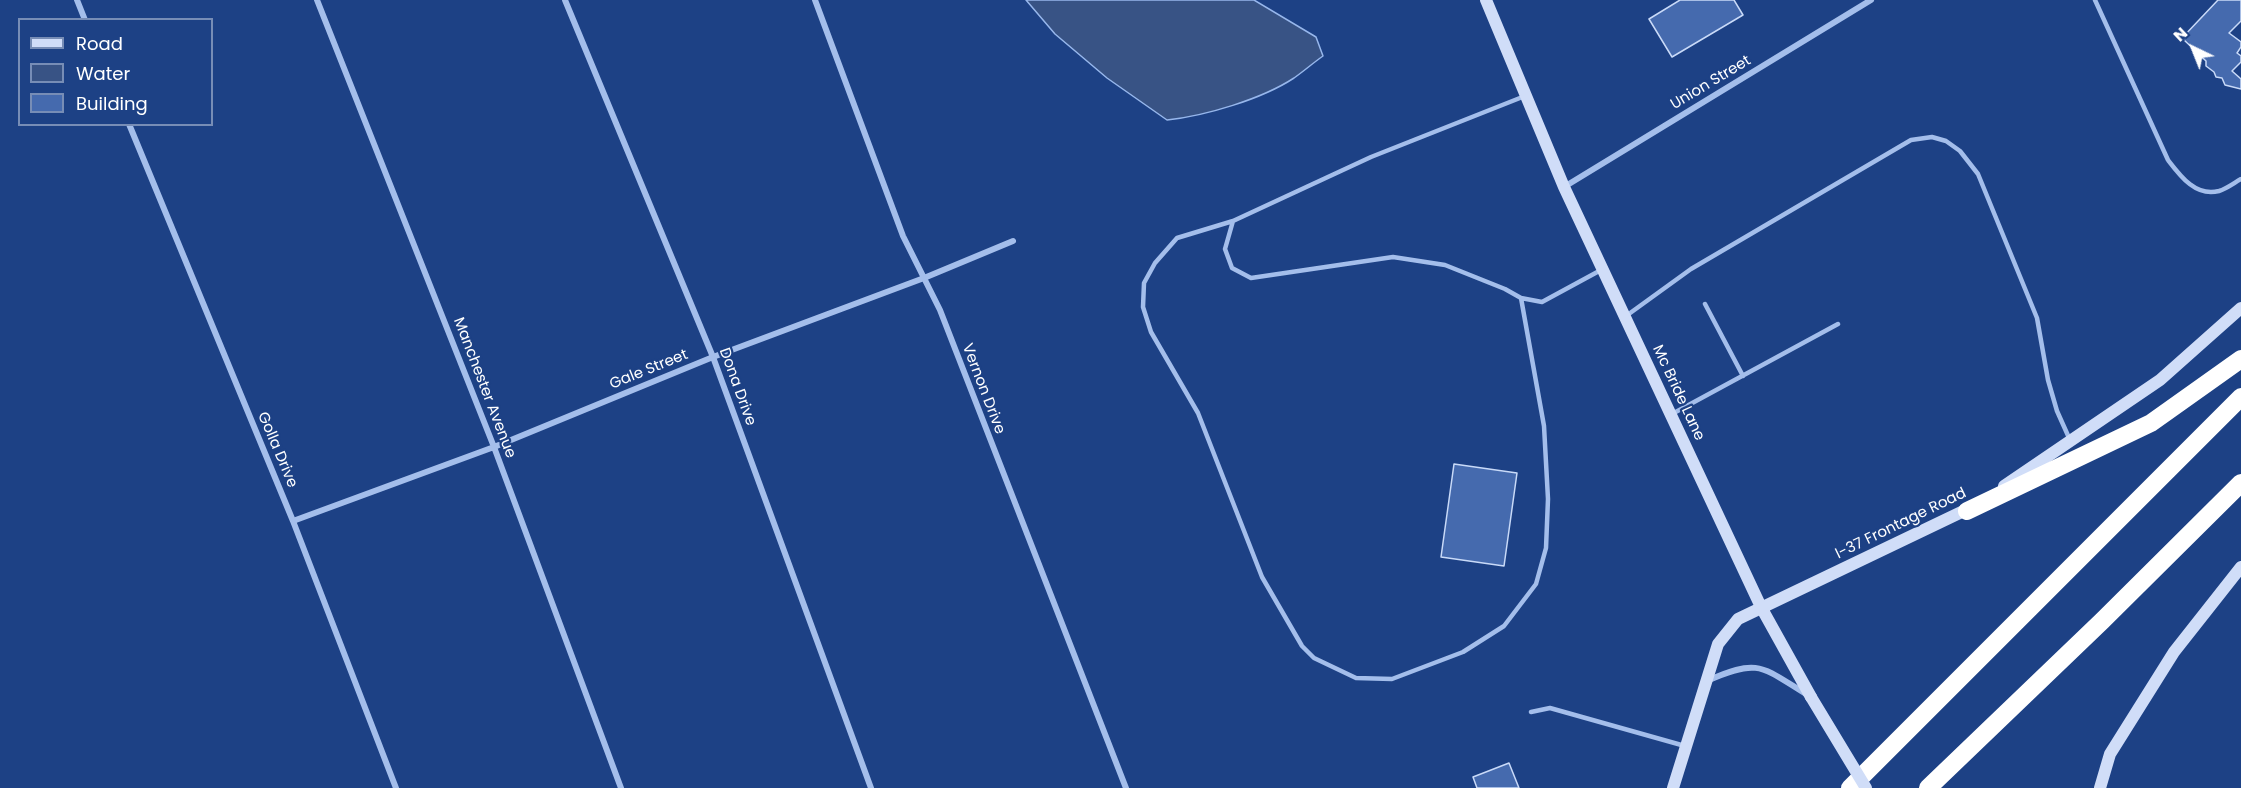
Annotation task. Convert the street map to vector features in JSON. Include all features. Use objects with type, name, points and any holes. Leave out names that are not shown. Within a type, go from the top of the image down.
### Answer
[{"type":"highway","points":[[1967,511],[2151,423],[2241,359]]},
{"type":"highway","points":[[1850,788],[2241,397]]},
{"type":"highway","points":[[1928,788],[2102,621],[2241,483]]},
{"type":"main road","name":"Mc Bride Lane","points":[[1486,0],[1564,187],[1761,607],[1811,697],[1866,788]]},
{"type":"main road","name":"I-37 Frontage Road","points":[[1673,788],[1718,644],[1738,619],[1967,511],[2160,380],[2241,308]]},
{"type":"main road","points":[[2100,788],[2110,754],[2174,652],[2241,567]]},
{"type":"street","points":[[77,0],[84,18]]},
{"type":"street","name":"Manchester Avenue","points":[[317,0],[494,447],[621,788]]},
{"type":"street","name":"Dona Drive","points":[[565,0],[713,357],[871,788]]},
{"type":"street","name":"Vernon Drive","points":[[815,0],[903,236],[940,310],[1126,788]]},
{"type":"street","name":"Union Street","points":[[1564,187],[1871,0]]},
{"type":"street","name":"Golla Drive","points":[[130,126],[293,521],[396,788]]},
{"type":"street","name":"Gale Street","points":[[293,521],[494,447],[713,357],[924,278],[1013,241]]},
{"type":"street","points":[[1705,681],[1726,672],[1752,666],[1766,670],[1811,697]]},
{"type":"lane","points":[[2095,0],[2168,160],[2179,174],[2198,190],[2219,191],[2241,179]]},
{"type":"lane","points":[[1521,298],[1544,426],[1548,499],[1546,548],[1536,584],[1504,626],[1463,652],[1392,679],[1356,678],[1314,658],[1302,646],[1262,577],[1198,413],[1151,332],[1143,308],[1144,283],[1155,263],[1177,238],[1233,221],[1371,157],[1526,95]]},
{"type":"lane","points":[[1626,316],[1691,269],[1911,140],[1932,137],[1946,141],[1960,152],[1978,174],[2037,318],[2048,380],[2057,411],[2070,441]]},
{"type":"lane","points":[[1233,221],[1225,249],[1232,268],[1251,278],[1393,257],[1445,265],[1505,289],[1521,298],[1542,302],[1603,268]]},
{"type":"lane","points":[[1706,304],[1743,376]]},
{"type":"lane","points":[[1672,414],[1838,324]]},
{"type":"lane","points":[[1531,712],[1550,708],[1685,746]]},
{"type":"water","points":[[1026,0],[1254,0],[1316,37],[1323,56],[1294,78],[1266,93],[1215,110],[1167,120],[1107,78],[1055,34]]},
{"type":"building","points":[[1680,0],[1734,0],[1743,15],[1672,57],[1649,19]]},
{"type":"building","points":[[2218,0],[2241,0],[2241,21],[2229,33],[2241,42],[2237,53],[2241,56],[2241,62],[2232,71],[2241,79],[2241,89],[2225,85],[2222,78],[2216,77],[2214,72],[2206,66],[2206,61],[2182,38]]},
{"type":"building","points":[[1454,464],[1517,473],[1504,566],[1441,557]]},
{"type":"building","points":[[1509,763],[1519,788],[1477,788],[1473,777]]}]
